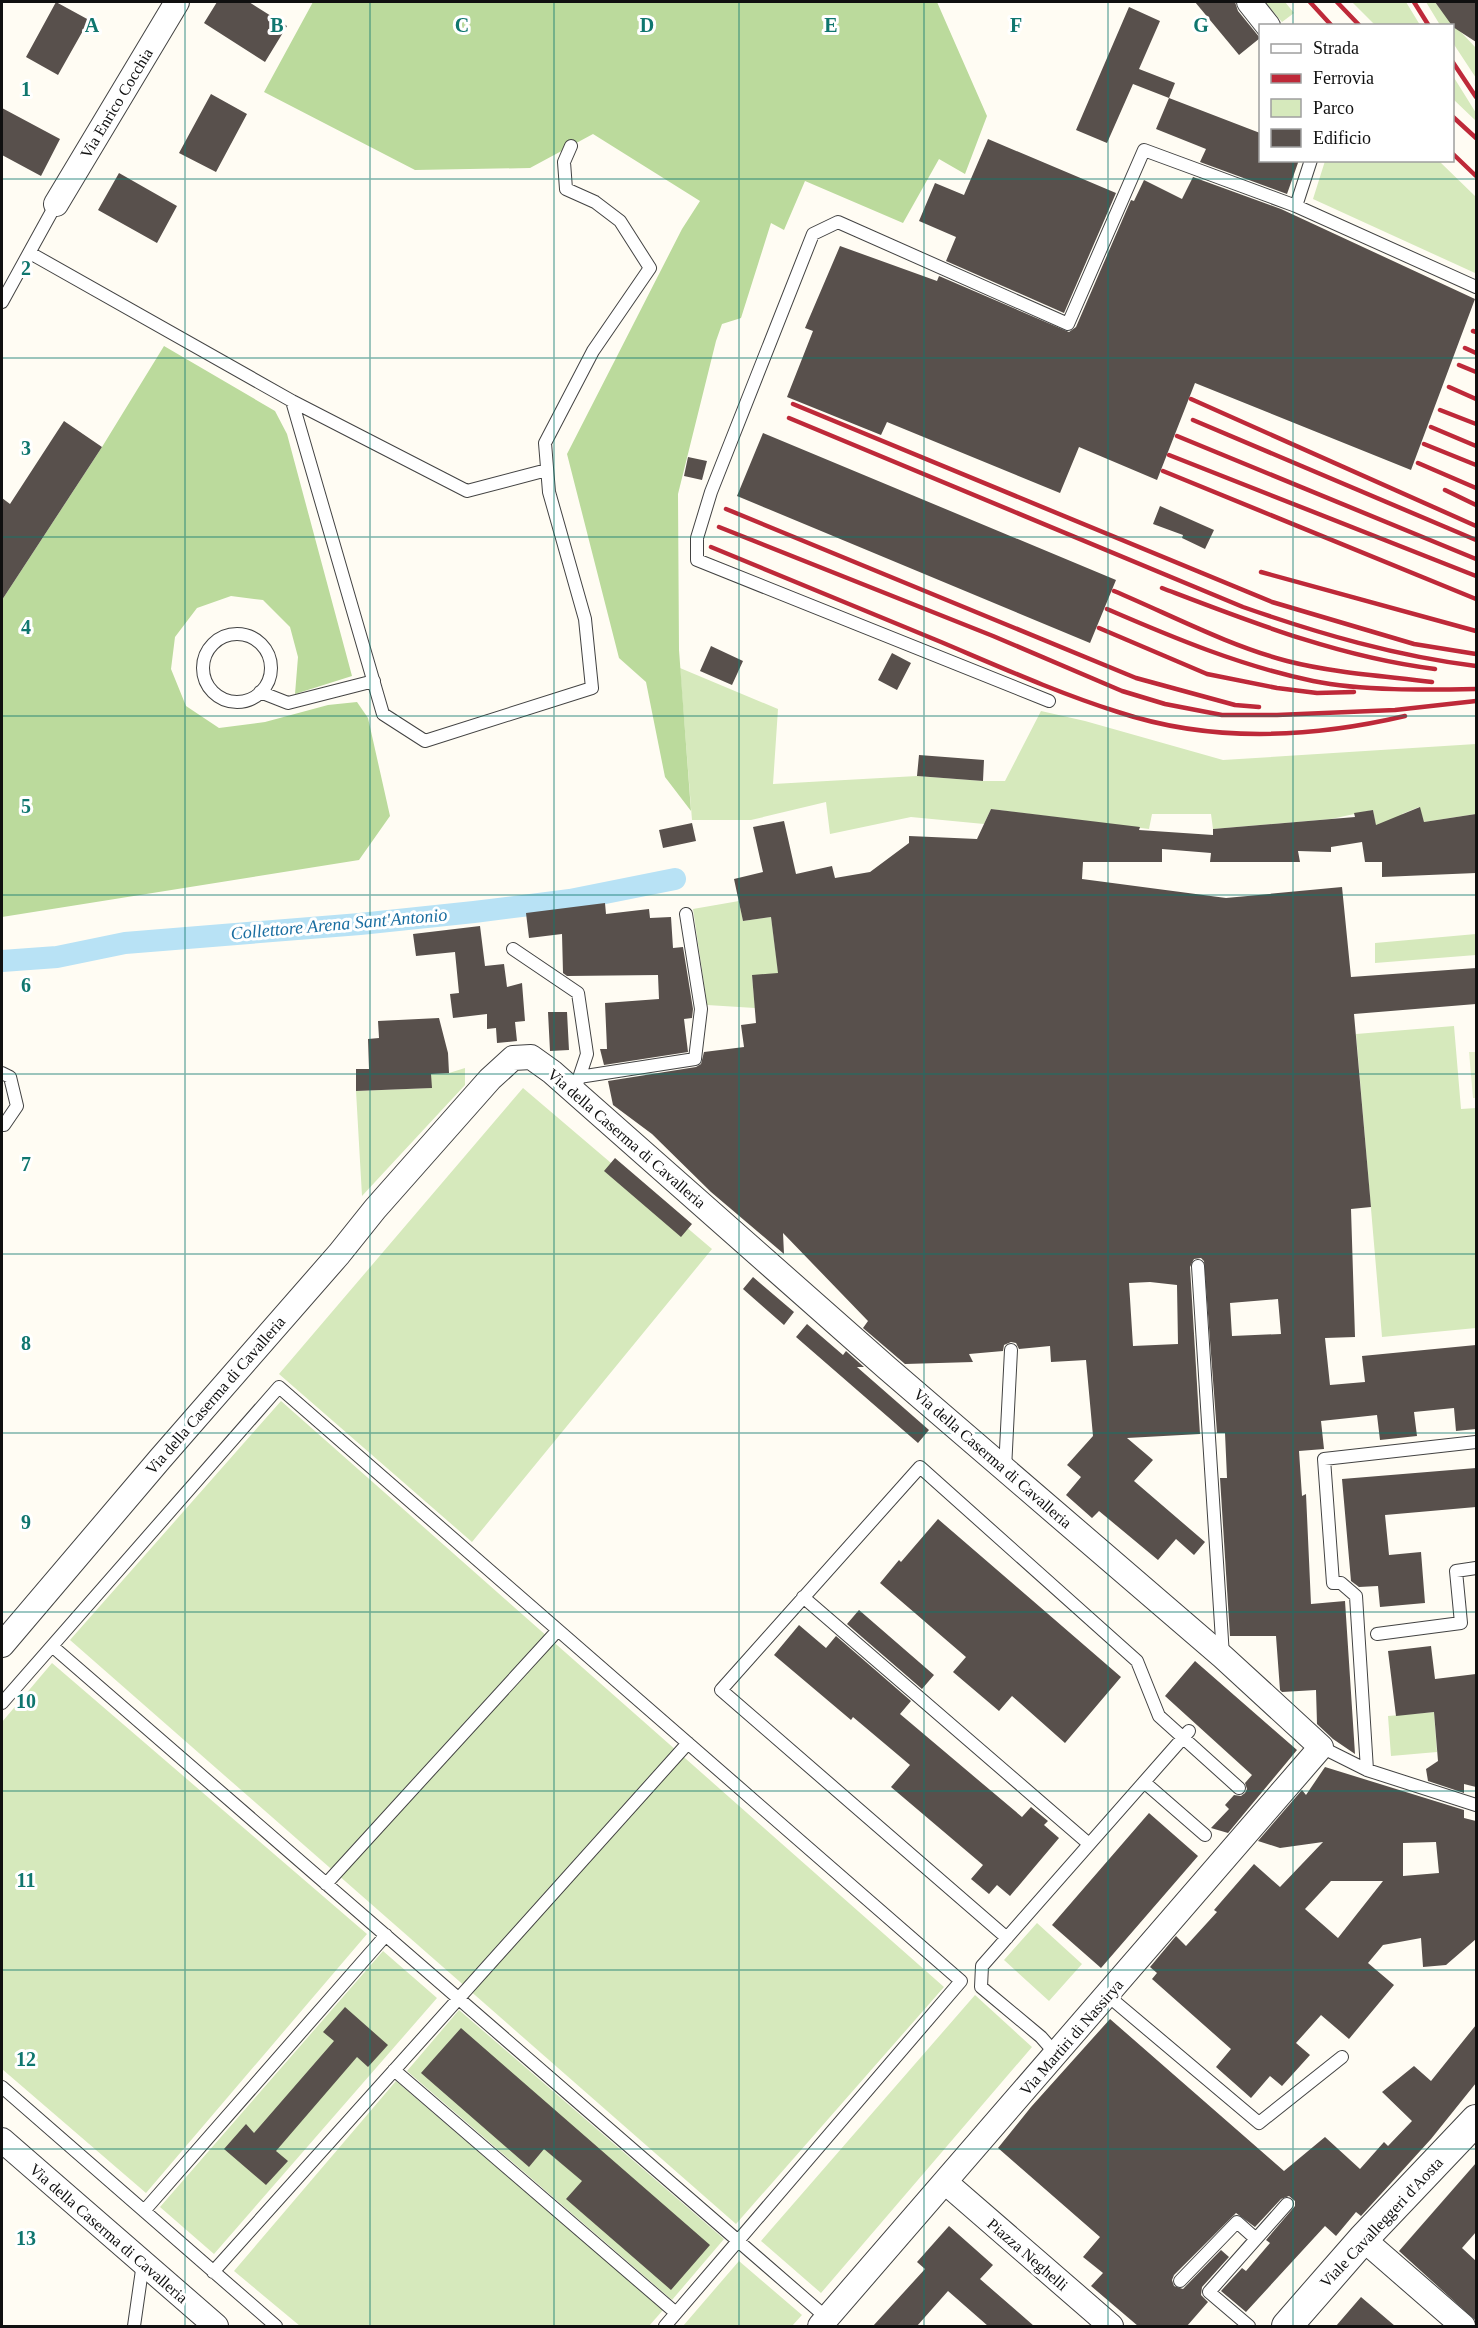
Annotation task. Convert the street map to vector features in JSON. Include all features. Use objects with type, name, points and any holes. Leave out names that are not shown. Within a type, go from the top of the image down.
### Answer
[{"type":"street","name":"Via Enrico Cocchia","points":[[56,204],[177,2]]},
{"type":"street","points":[[1249,2],[1266,24]]},
{"type":"street","name":"Via della Caserma di Cavalleria","points":[[2,1645],[490,1079],[513,1058],[531,1058],[577,1084],[887,1368],[1223,1657],[1321,1747]]},
{"type":"street","name":"Via Martiri di Nassirya","points":[[824,2322],[1321,1747]]},
{"type":"street","name":"Viale Cavalleggeri d'Aosta","points":[[1287,2326],[1363,2239],[1476,2120]]},
{"type":"street","name":"Via della Caserma di Cavalleria","points":[[2,2140],[216,2326]]},
{"type":"street","name":"Piazza Neghelli","points":[[945,2182],[1111,2326]]},
{"type":"street","points":[[1363,2239],[1463,2326]]},
{"type":"lane","points":[[292,401],[384,714],[425,741],[592,688],[585,619],[549,492],[545,443],[593,351],[650,268],[620,221],[595,202],[566,189],[564,162],[571,146]]},
{"type":"lane","points":[[1049,701],[696,560],[697,538],[711,492],[813,234],[838,222],[1068,324],[1144,150],[1296,206],[1476,287]]},
{"type":"lane","points":[[1296,206],[1310,162]]},
{"type":"lane","points":[[2,302],[56,204]]},
{"type":"lane","points":[[30,254],[292,401],[467,491],[547,470]]},
{"type":"lane","points":[[234,633],[250,636],[260,643],[267,652],[270,674],[266,685],[260,692],[250,699],[227,700],[208,687],[204,676],[205,656],[210,646],[222,636],[234,633]]},
{"type":"lane","points":[[260,692],[288,703],[374,681]]},
{"type":"lane","points":[[577,1084],[695,1059],[701,1009],[686,914]]},
{"type":"lane","points":[[513,949],[578,993],[587,1054],[577,1084]]},
{"type":"lane","points":[[2,1073],[10,1077],[17,1106],[2,1125]]},
{"type":"lane","points":[[1198,1266],[1223,1657]]},
{"type":"lane","points":[[1005,1469],[1011,1350]]},
{"type":"lane","points":[[2,1703],[279,1387],[961,1981],[664,2326]]},
{"type":"lane","points":[[1367,1770],[1356,1596],[1341,1583],[1333,1583],[1324,1459],[1476,1442]]},
{"type":"lane","points":[[1007,1938],[721,1690],[920,1467],[1137,1661],[1159,1716],[1186,1734],[1239,1788]]},
{"type":"lane","points":[[1377,1634],[1461,1623],[1456,1571],[1476,1568]]},
{"type":"lane","points":[[803,1598],[1089,1844]]},
{"type":"lane","points":[[327,1884],[558,1630]]},
{"type":"lane","points":[[52,1646],[737,2240],[824,2322]]},
{"type":"lane","points":[[1056,2054],[1041,2037],[981,1988],[982,1966],[1186,1734]]},
{"type":"lane","points":[[213,2272],[688,1743]]},
{"type":"lane","points":[[1321,1747],[1367,1770],[1476,1805]]},
{"type":"lane","points":[[1144,1782],[1205,1835]]},
{"type":"lane","points":[[144,2211],[386,1935]]},
{"type":"lane","points":[[1107,1995],[1259,2122],[1342,2056]]},
{"type":"lane","points":[[394,2070],[676,2313]]},
{"type":"lane","points":[[2,2088],[276,2326]]},
{"type":"lane","points":[[1249,2326],[1209,2292],[1287,2204]]},
{"type":"lane","points":[[1180,2281],[1237,2222],[1256,2239]]},
{"type":"lane","points":[[134,2326],[143,2262]]},
{"type":"green space","points":[[313,2],[937,2],[987,116],[965,174],[939,159],[903,223],[805,181],[784,230],[771,223],[741,318],[722,324],[716,341],[678,494],[679,650],[691,811],[665,777],[646,682],[619,658],[567,454],[682,229],[700,201],[593,134],[530,168],[415,170],[264,92]]},
{"type":"green space","points":[[1265,2],[1285,2],[1294,13],[1282,22]]},
{"type":"green space","points":[[1352,2],[1406,2],[1419,24],[1374,24]]},
{"type":"green space","points":[[1426,2],[1435,2],[1453,24],[1439,24]]},
{"type":"green space","points":[[1454,25],[1476,48],[1476,78],[1454,45]]},
{"type":"green space","points":[[1454,78],[1476,113],[1476,121],[1454,100]]},
{"type":"green space","points":[[1325,162],[1440,162],[1476,197],[1475,273],[1313,199]]},
{"type":"green space","points":[[164,346],[275,411],[287,434],[352,676],[295,694],[298,657],[290,627],[263,600],[231,596],[197,608],[175,637],[171,669],[186,706],[219,728],[265,722],[328,705],[357,702],[368,718],[390,816],[359,860],[2,917],[2,600],[102,447]]},
{"type":"green space","points":[[680,668],[778,709],[773,784],[917,776],[1005,781],[1041,711],[1223,760],[1476,744],[1476,814],[1424,822],[1419,807],[1402,814],[1401,833],[1378,836],[1373,810],[1331,819],[1213,829],[1211,814],[1152,814],[1149,829],[991,809],[984,824],[911,817],[830,834],[826,802],[751,820],[692,820]]},
{"type":"green space","points":[[739,901],[743,921],[771,917],[779,977],[752,975],[755,1008],[707,1005],[693,909]]},
{"type":"green space","points":[[1476,934],[1476,955],[1375,963],[1375,943]]},
{"type":"green space","points":[[1454,1026],[1461,1109],[1476,1108],[1476,1328],[1382,1337],[1356,1034]]},
{"type":"green space","points":[[1469,1052],[1476,1052],[1476,1098],[1473,1098]]},
{"type":"green space","points":[[465,1068],[465,1085],[362,1196],[356,1091],[431,1088],[431,1074],[449,1073]]},
{"type":"green space","points":[[523,1088],[712,1249],[472,1542],[279,1374]]},
{"type":"green space","points":[[281,1401],[944,1987],[736,2224],[70,1640]]},
{"type":"green space","points":[[52,1663],[367,1934],[146,2193],[2,2069],[2,1722]]},
{"type":"green space","points":[[1434,1712],[1437,1752],[1391,1756],[1388,1716]]},
{"type":"green space","points":[[1037,1923],[1082,1964],[1049,2001],[1004,1960]]},
{"type":"green space","points":[[383,1951],[437,1998],[214,2254],[160,2207]]},
{"type":"green space","points":[[975,1995],[1032,2047],[821,2293],[761,2241]]},
{"type":"green space","points":[[459,2010],[724,2239],[672,2300],[407,2071]]},
{"type":"green space","points":[[396,2081],[663,2310],[649,2326],[300,2326],[234,2271]]},
{"type":"green space","points":[[739,2261],[802,2315],[792,2326],[683,2326]]},
{"type":"building","points":[[56,2],[89,20],[58,75],[26,57]]},
{"type":"building","points":[[217,2],[249,2],[287,26],[265,62],[204,23]]},
{"type":"building","points":[[1195,2],[1235,2],[1238,11],[1259,37],[1239,55]]},
{"type":"building","points":[[1435,2],[1476,2],[1476,42],[1454,28],[1454,24],[1451,24]]},
{"type":"building","points":[[1129,7],[1160,21],[1139,69],[1175,83],[1169,98],[1133,84],[1107,143],[1076,130]]},
{"type":"building","points":[[211,94],[247,114],[216,172],[179,153]]},
{"type":"building","points":[[1169,98],[1259,133],[1259,162],[1298,162],[1287,194],[1200,162],[1206,149],[1156,129]]},
{"type":"building","points":[[2,108],[60,139],[41,176],[2,155]]},
{"type":"building","points":[[988,139],[1116,193],[1064,313],[946,261],[956,237],[919,221],[935,183],[964,195]]},
{"type":"building","points":[[119,173],[177,206],[157,243],[98,210]]},
{"type":"building","points":[[1193,177],[1281,209],[1475,299],[1411,470],[1195,383],[1157,480],[1079,447],[1060,493],[887,422],[881,435],[787,397],[813,331],[805,328],[840,246],[937,281],[939,276],[1069,332],[1076,327],[1131,200],[1134,201],[1144,180],[1182,199]]},
{"type":"building","points":[[64,421],[102,447],[2,600],[2,498],[10,504]]},
{"type":"building","points":[[763,433],[1116,580],[1090,643],[737,496]]},
{"type":"building","points":[[688,457],[707,461],[702,480],[684,476]]},
{"type":"building","points":[[1160,506],[1214,530],[1205,549],[1182,538],[1183,535],[1153,524]]},
{"type":"building","points":[[711,646],[743,661],[732,685],[700,671]]},
{"type":"building","points":[[892,653],[911,663],[897,690],[878,680]]},
{"type":"building","points":[[919,755],[984,760],[983,781],[917,776]]},
{"type":"building","points":[[1420,807],[1424,822],[1476,814],[1476,873],[1382,877],[1382,862],[1365,862],[1362,842],[1331,847],[1331,852],[1298,851],[1300,862],[1210,862],[1211,853],[1162,849],[1162,862],[1083,862],[1082,879],[1226,898],[1342,887],[1351,977],[1476,968],[1476,1004],[1354,1014],[1371,1207],[1351,1209],[1355,1337],[1325,1338],[1330,1385],[1365,1382],[1362,1356],[1476,1345],[1476,1429],[1456,1431],[1454,1408],[1414,1412],[1417,1436],[1380,1440],[1377,1415],[1321,1421],[1324,1449],[1299,1451],[1302,1496],[1306,1494],[1311,1604],[1345,1601],[1355,1754],[1333,1739],[1317,1724],[1316,1690],[1282,1692],[1280,1690],[1276,1636],[1230,1636],[1220,1478],[1227,1478],[1225,1433],[1217,1433],[1204,1261],[1201,1258],[1194,1259],[1190,1267],[1200,1434],[1127,1438],[1153,1460],[1134,1481],[1205,1542],[1194,1555],[1176,1539],[1158,1560],[1099,1511],[1092,1518],[1066,1495],[1081,1477],[1067,1465],[1093,1436],[1086,1360],[1051,1362],[1050,1346],[1019,1349],[1016,1343],[1011,1342],[1004,1345],[1003,1351],[969,1354],[973,1362],[905,1364],[863,1328],[868,1321],[783,1233],[784,1254],[711,1192],[652,1134],[613,1105],[608,1081],[696,1067],[701,1064],[704,1052],[744,1047],[741,1025],[756,1023],[752,975],[778,973],[771,917],[743,921],[734,879],[763,872],[753,827],[784,821],[796,874],[832,866],[835,878],[870,872],[909,843],[909,836],[977,839],[991,809],[1140,827],[1139,830],[1213,835],[1213,829],[1355,817],[1354,813],[1373,810],[1376,825]],"holes":[[[1150,1282],[1177,1285],[1178,1344],[1133,1346],[1129,1283]],[[1278,1299],[1281,1334],[1232,1336],[1230,1303]]]},
{"type":"building","points":[[692,823],[696,841],[663,848],[659,830]]},
{"type":"building","points":[[605,903],[606,914],[649,909],[650,918],[671,917],[673,948],[683,947],[693,1009],[692,1018],[684,1019],[688,1052],[604,1065],[600,1049],[607,1049],[605,1003],[659,999],[658,975],[567,976],[563,973],[562,934],[529,938],[526,913]]},
{"type":"building","points":[[480,926],[485,966],[504,964],[507,987],[522,983],[525,1021],[515,1022],[517,1041],[497,1043],[496,1028],[487,1029],[487,1014],[453,1018],[450,994],[459,993],[455,952],[416,956],[413,934]]},
{"type":"building","points":[[548,1012],[567,1012],[569,1050],[550,1051]]},
{"type":"building","points":[[439,1018],[448,1053],[449,1073],[431,1074],[432,1088],[356,1091],[356,1069],[369,1069],[368,1039],[379,1038],[378,1021]]},
{"type":"building","points":[[615,1158],[692,1224],[681,1237],[604,1171]]},
{"type":"building","points":[[753,1277],[794,1312],[784,1325],[743,1289]]},
{"type":"building","points":[[807,1324],[843,1355],[846,1351],[864,1367],[857,1367],[929,1430],[918,1443],[796,1337]]},
{"type":"building","points":[[1476,1468],[1476,1507],[1385,1515],[1389,1555],[1421,1552],[1425,1603],[1380,1607],[1378,1586],[1359,1587],[1351,1581],[1342,1479]]},
{"type":"building","points":[[938,1519],[1121,1677],[1065,1743],[1012,1696],[999,1711],[953,1672],[966,1657],[880,1583]]},
{"type":"building","points":[[859,1610],[934,1675],[922,1689],[847,1624]]},
{"type":"building","points":[[799,1625],[826,1648],[836,1636],[911,1701],[900,1714],[1022,1817],[1031,1807],[1048,1821],[1044,1825],[1059,1838],[1010,1896],[997,1885],[989,1894],[971,1879],[983,1865],[891,1787],[910,1765],[853,1717],[851,1720],[774,1655]]},
{"type":"building","points":[[1431,1646],[1435,1679],[1476,1674],[1476,1787],[1464,1784],[1464,1793],[1428,1781],[1426,1769],[1438,1761],[1434,1712],[1396,1716],[1388,1651]]},
{"type":"building","points":[[1195,1661],[1297,1750],[1228,1833],[1211,1828],[1229,1809],[1225,1805],[1234,1795],[1241,1796],[1245,1793],[1247,1789],[1245,1783],[1252,1775],[1165,1696]]},
{"type":"building","points":[[1325,1767],[1464,1810],[1464,1818],[1476,1821],[1476,1939],[1446,1965],[1423,1967],[1421,1938],[1383,1945],[1368,1963],[1394,1985],[1349,2039],[1321,2015],[1296,2043],[1310,2055],[1282,2086],[1270,2076],[1251,2098],[1216,2067],[1231,2049],[1152,1979],[1157,1973],[1150,1967],[1176,1936],[1186,1946],[1217,1912],[1214,1910],[1254,1864],[1280,1887],[1323,1842],[1280,1848],[1258,1841],[1302,1790],[1306,1795]],"holes":[[[1436,1842],[1439,1873],[1403,1876],[1403,1843]],[[1331,1881],[1383,1881],[1338,1938],[1305,1909]]]},
{"type":"building","points":[[1149,1813],[1198,1856],[1101,1968],[1052,1925]]},
{"type":"building","points":[[345,2007],[388,2045],[368,2067],[357,2057],[276,2151],[288,2161],[266,2185],[224,2149],[246,2124],[254,2133],[334,2041],[323,2032]]},
{"type":"building","points":[[1110,2019],[1284,2171],[1325,2137],[1360,2169],[1384,2142],[1388,2146],[1412,2121],[1382,2092],[1414,2066],[1431,2081],[1476,2025],[1476,2083],[1431,2139],[1361,2216],[1356,2212],[1336,2236],[1325,2226],[1246,2312],[1221,2291],[1242,2268],[1246,2271],[1270,2243],[1266,2240],[1295,2206],[1295,2201],[1289,2196],[1281,2199],[1255,2227],[1236,2213],[1174,2275],[1172,2280],[1174,2286],[1183,2289],[1221,2250],[1229,2257],[1202,2287],[1201,2295],[1208,2302],[1187,2326],[1138,2326],[1091,2286],[1103,2273],[1083,2257],[1100,2237],[998,2148],[1031,2107]]},
{"type":"building","points":[[461,2028],[710,2245],[671,2290],[566,2199],[582,2181],[544,2149],[529,2167],[421,2073]]},
{"type":"building","points":[[1476,2163],[1476,2232],[1462,2248],[1476,2261],[1476,2321],[1399,2251]]},
{"type":"building","points":[[949,2226],[993,2265],[980,2279],[1034,2326],[988,2326],[948,2291],[917,2326],[873,2326],[925,2269],[917,2262]]},
{"type":"building","points":[[1361,2297],[1395,2326],[1336,2326]]},
{"type":"waterway","name":"Collettore Arena Sant'Antonio","points":[[2,961],[57,957],[125,943],[360,924],[474,912],[570,900],[675,879]]},
{"type":"railway","points":[[1310,2],[1330,24]]},
{"type":"railway","points":[[1337,2],[1358,24]]},
{"type":"railway","points":[[1414,2],[1428,24]]},
{"type":"railway","points":[[1454,64],[1476,97]]},
{"type":"railway","points":[[1454,118],[1476,138]]},
{"type":"railway","points":[[1454,155],[1476,176]]},
{"type":"railway","points":[[1465,348],[1476,353]]},
{"type":"railway","points":[[1459,365],[1476,372]]},
{"type":"railway","points":[[1449,387],[1476,399]]},
{"type":"railway","points":[[1191,399],[1476,526]]},
{"type":"railway","points":[[793,404],[1272,602],[1414,644],[1476,654]]},
{"type":"railway","points":[[1440,410],[1476,424]]},
{"type":"railway","points":[[789,418],[1243,607],[1358,643],[1446,662],[1476,666]]},
{"type":"railway","points":[[1193,420],[1476,540]]},
{"type":"railway","points":[[1431,427],[1476,446]]},
{"type":"railway","points":[[1177,436],[1476,559]]},
{"type":"railway","points":[[1424,444],[1476,465]]},
{"type":"railway","points":[[1169,455],[1476,576]]},
{"type":"railway","points":[[1418,463],[1476,488]]},
{"type":"railway","points":[[1163,471],[1476,599]]},
{"type":"railway","points":[[1445,490],[1476,505]]},
{"type":"railway","points":[[726,509],[1136,678],[1235,705],[1259,707]]},
{"type":"railway","points":[[719,527],[993,636],[1122,691],[1165,704],[1222,715],[1277,715],[1395,710],[1476,701]]},
{"type":"railway","points":[[711,547],[1051,688],[1096,705],[1153,722],[1189,729],[1261,734],[1334,729],[1405,716]]},
{"type":"railway","points":[[1261,572],[1476,631]]},
{"type":"railway","points":[[1162,588],[1296,637],[1364,656],[1435,669]]},
{"type":"railway","points":[[1114,591],[1221,638],[1287,661],[1341,671],[1432,682]]},
{"type":"railway","points":[[1107,609],[1183,641],[1234,659],[1313,681],[1373,688],[1476,689]]},
{"type":"railway","points":[[1099,628],[1207,674],[1277,688],[1317,693],[1354,692]]}]
